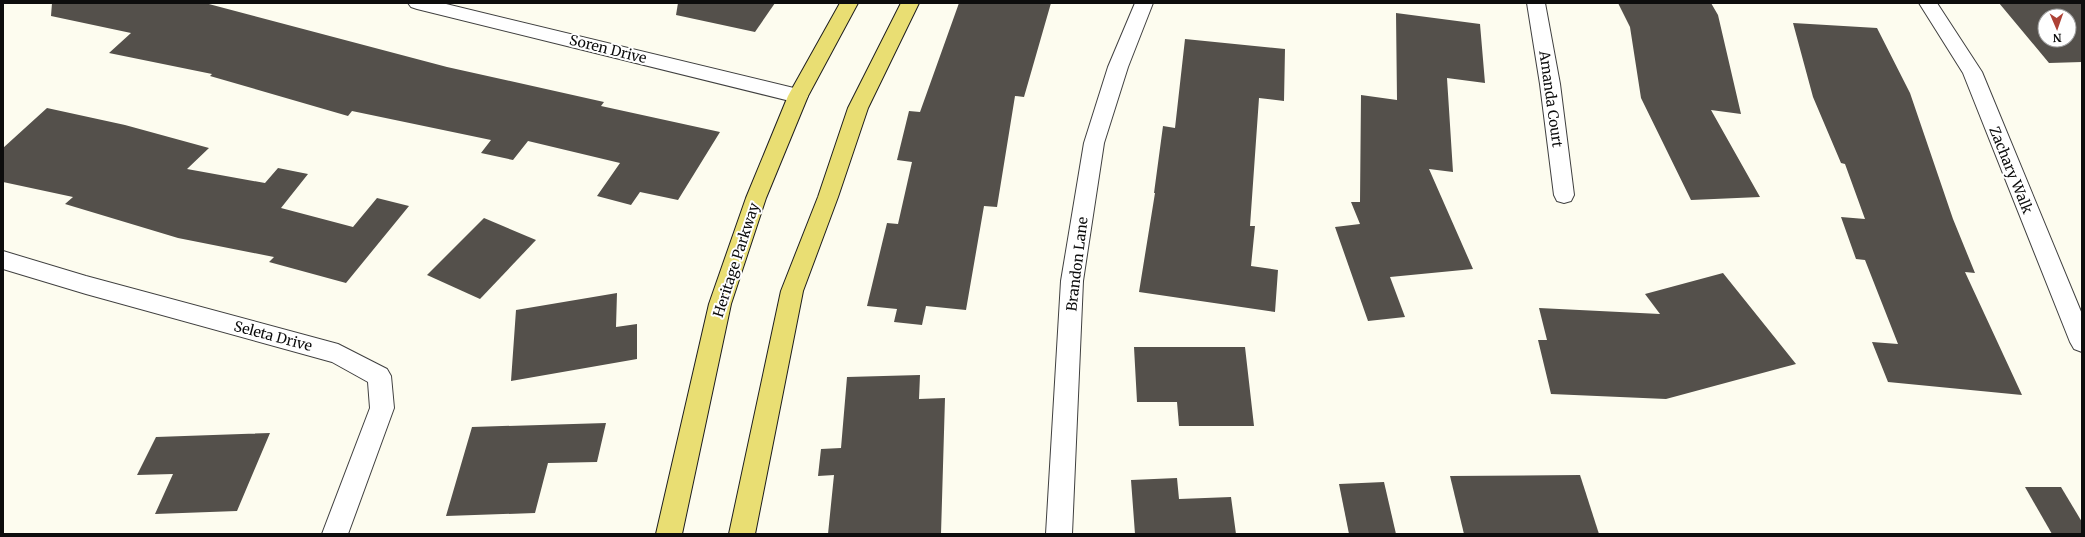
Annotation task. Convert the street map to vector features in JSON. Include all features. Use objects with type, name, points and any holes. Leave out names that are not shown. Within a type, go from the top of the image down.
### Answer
[{"type":"main road","name":"Heritage Parkway","points":[[669,534],[720,304],[756,198],[798,96],[849,3]]},
{"type":"main road","points":[[742,534],[792,291],[828,197],[858,108],[910,3]]},
{"type":"street","name":"Soren Drive","points":[[417,3],[798,96]]},
{"type":"street","name":"Brandon Lane","points":[[1059,534],[1073,274],[1094,143],[1118,67],[1144,3]]},
{"type":"street","name":"Amanda Court","points":[[1536,3],[1550,84],[1564,195]]},
{"type":"street","name":"Zachary Walk","points":[[1928,3],[1972,72],[2082,342]]},
{"type":"street","name":"Seleta Drive","points":[[3,260],[86,285],[338,354],[379,376],[382,408],[335,534]]},
{"type":"building","points":[[52,3],[205,3],[447,67],[604,102],[601,106],[720,132],[678,200],[640,192],[631,205],[597,196],[620,163],[528,141],[513,160],[481,153],[491,140],[352,111],[348,116],[210,76],[212,74],[109,53],[131,33],[51,16]]},
{"type":"building","points":[[678,3],[775,3],[755,32],[676,15]]},
{"type":"building","points":[[959,3],[1051,3],[1024,97],[1015,96],[997,207],[984,206],[966,310],[926,306],[922,325],[894,322],[897,309],[867,306],[887,223],[898,224],[912,162],[897,160],[909,111],[920,112]]},
{"type":"building","points":[[1618,3],[1711,3],[1718,15],[1741,114],[1711,110],[1760,197],[1691,200],[1641,98],[1630,27]]},
{"type":"building","points":[[1999,3],[2082,3],[2082,62],[2049,63]]},
{"type":"building","points":[[1396,13],[1480,24],[1485,83],[1447,78],[1453,172],[1429,169],[1473,269],[1390,277],[1405,317],[1368,321],[1335,227],[1360,224],[1351,202],[1360,202],[1361,95],[1397,100]]},
{"type":"building","points":[[1793,23],[1877,28],[1910,93],[1953,219],[1975,273],[1965,272],[2022,395],[1888,382],[1872,342],[1898,344],[1865,260],[1856,259],[1841,217],[1865,219],[1845,164],[1841,163],[1813,97]]},
{"type":"building","points":[[1185,39],[1285,49],[1284,101],[1259,98],[1250,226],[1255,226],[1251,266],[1278,270],[1275,312],[1139,292],[1155,193],[1163,126],[1175,128]]},
{"type":"building","points":[[47,108],[125,125],[209,148],[187,169],[265,183],[278,168],[308,174],[281,208],[353,227],[377,198],[409,206],[346,283],[269,262],[274,257],[178,238],[65,204],[73,197],[3,182],[3,148]]},
{"type":"building","points":[[484,218],[536,240],[480,299],[427,275]]},
{"type":"building","points":[[1723,273],[1796,364],[1666,399],[1551,394],[1538,340],[1547,340],[1539,308],[1660,314],[1645,294]]},
{"type":"building","points":[[617,293],[616,327],[637,324],[637,359],[511,381],[516,310]]},
{"type":"building","points":[[1134,347],[1245,347],[1254,426],[1179,426],[1177,402],[1137,402]]},
{"type":"building","points":[[920,375],[919,399],[945,398],[941,534],[828,534],[834,475],[818,476],[821,449],[841,448],[847,377]]},
{"type":"building","points":[[606,423],[597,462],[548,463],[535,513],[446,516],[472,427]]},
{"type":"building","points":[[270,433],[237,511],[155,514],[173,474],[137,475],[156,437]]},
{"type":"building","points":[[1580,475],[1599,534],[1464,534],[1450,476]]},
{"type":"building","points":[[1177,478],[1179,499],[1231,497],[1236,534],[1135,534],[1131,480]]},
{"type":"building","points":[[1384,482],[1396,534],[1349,534],[1339,484]]},
{"type":"building","points":[[2025,487],[2061,487],[2082,522],[2082,534],[2052,534]]}]
